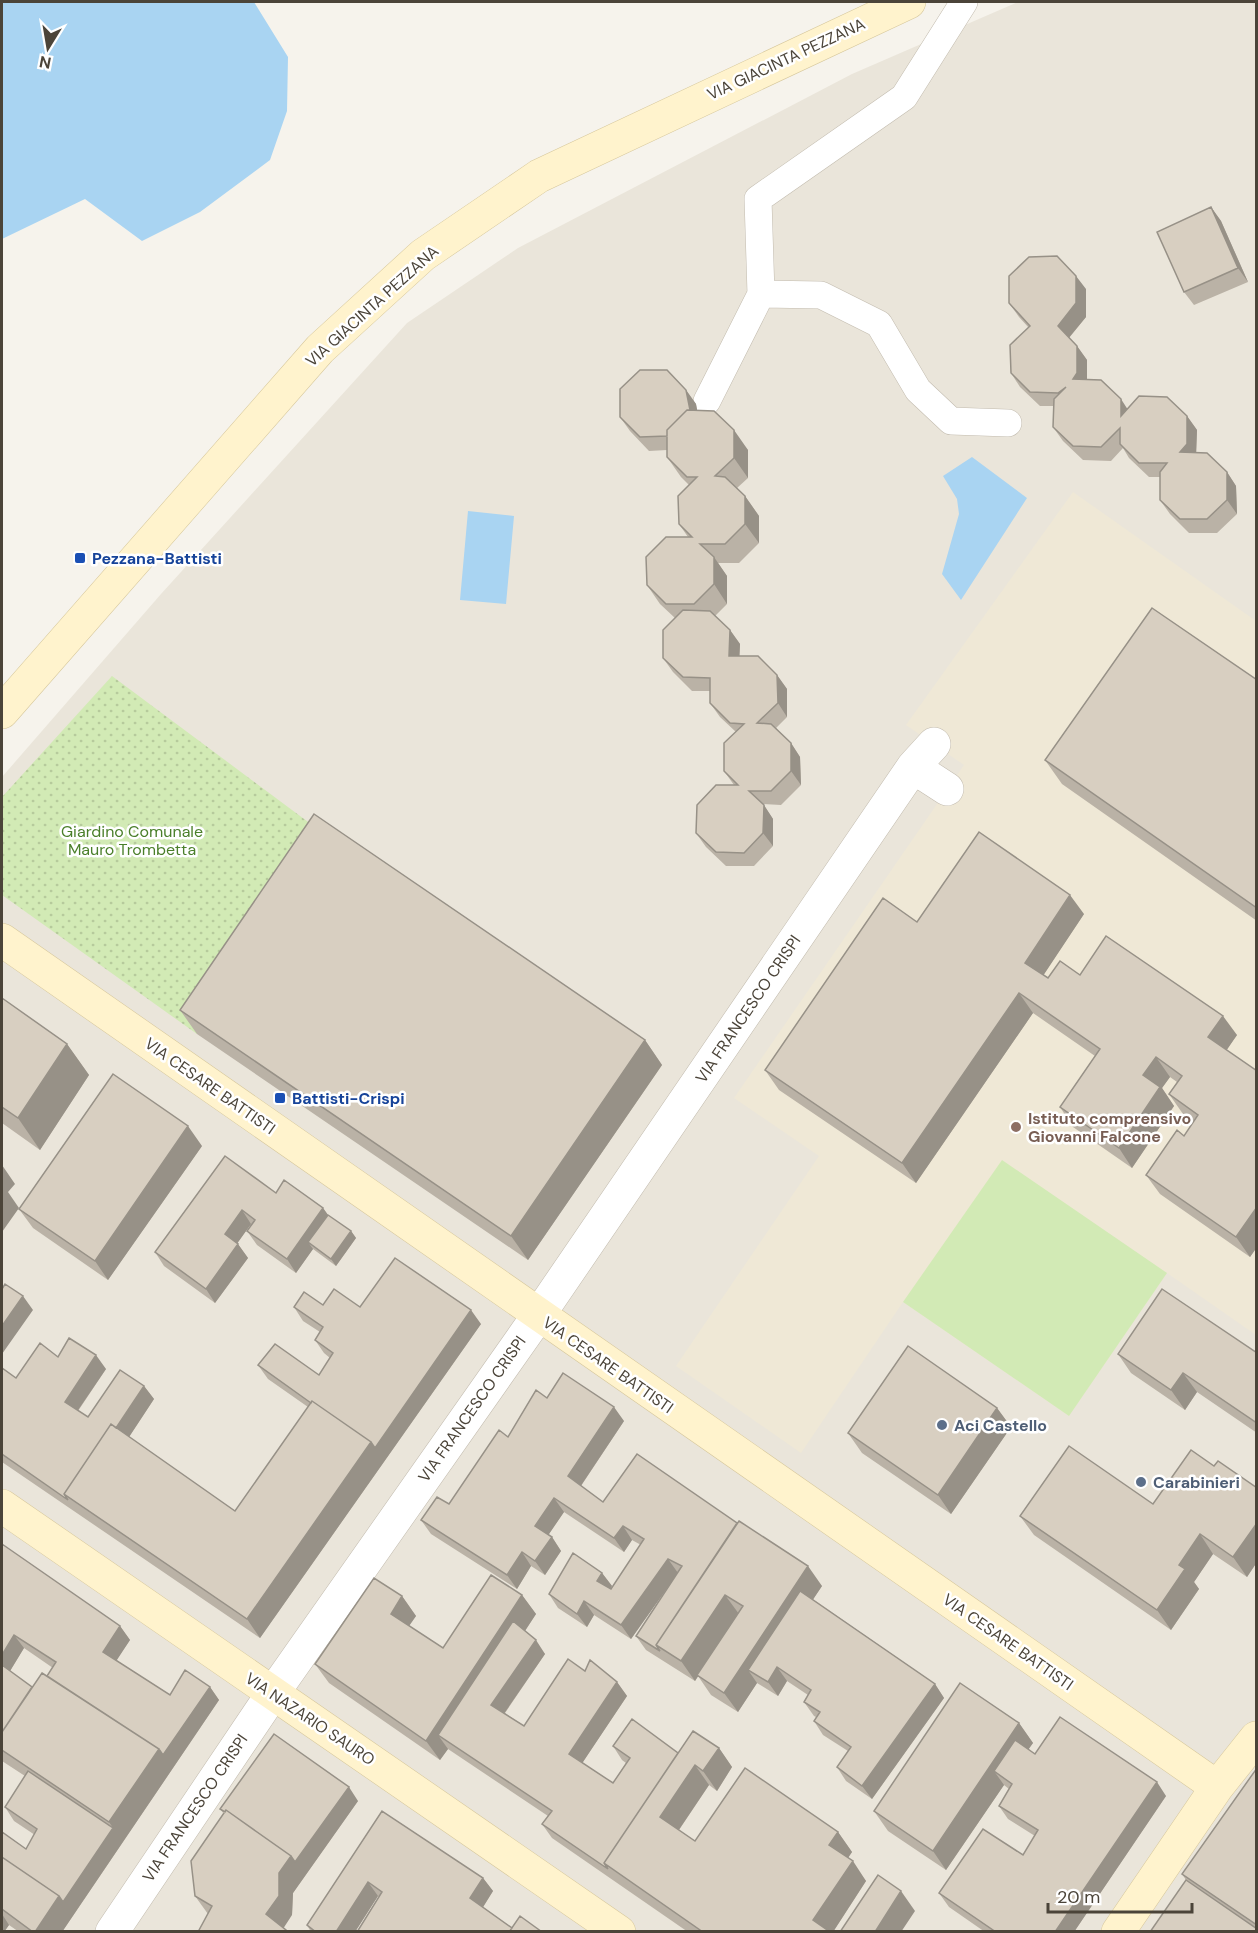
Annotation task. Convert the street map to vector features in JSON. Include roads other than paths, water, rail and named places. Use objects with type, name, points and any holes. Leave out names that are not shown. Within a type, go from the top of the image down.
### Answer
[{"type":"main road","name":"VIA GIACINTA PEZZANA","points":[[2,712],[320,350],[423,255],[539,176],[909,2]]},
{"type":"main road","name":"VIA CESARE BATTISTI","points":[[2,940],[538,1316],[1217,1787]]},
{"type":"main road","name":"VIA NAZARIO SAURO","points":[[2,1506],[619,1932]]},
{"type":"main road","points":[[1118,1932],[1217,1787],[1257,1738]]},
{"type":"street","name":"VIA FRANCESCO CRISPI","points":[[112,1932],[273,1693],[538,1316],[923,755],[947,789]]},
{"type":"lane","points":[[707,401],[761,294],[758,199],[904,97],[964,2]]},
{"type":"lane","points":[[761,294],[821,295],[879,324],[918,390],[951,421],[1008,423]]},
{"type":"water","points":[[2,2],[254,2],[288,57],[287,111],[270,160],[200,212],[142,241],[85,199],[2,239]]},
{"type":"water","points":[[972,457],[1027,498],[961,600],[942,574],[959,514],[957,499],[943,476]]},
{"type":"water","points":[[468,511],[514,516],[506,604],[460,600]]},
{"type":"place","name":"Pezzana-Battisti","points":[[80,558]]},
{"type":"place","name":"Battisti-Crispi","points":[[280,1098]]},
{"type":"place","name":"Istituto comprensivo Giovanni Falcone","points":[[1016,1127]]},
{"type":"place","name":"Aci Castello","points":[[942,1425]]},
{"type":"place","name":"Carabinieri","points":[[1141,1482]]},
{"type":"park label","name":"Giardino Comunale Mauro Trombetta","points":[[132,840]]}]
